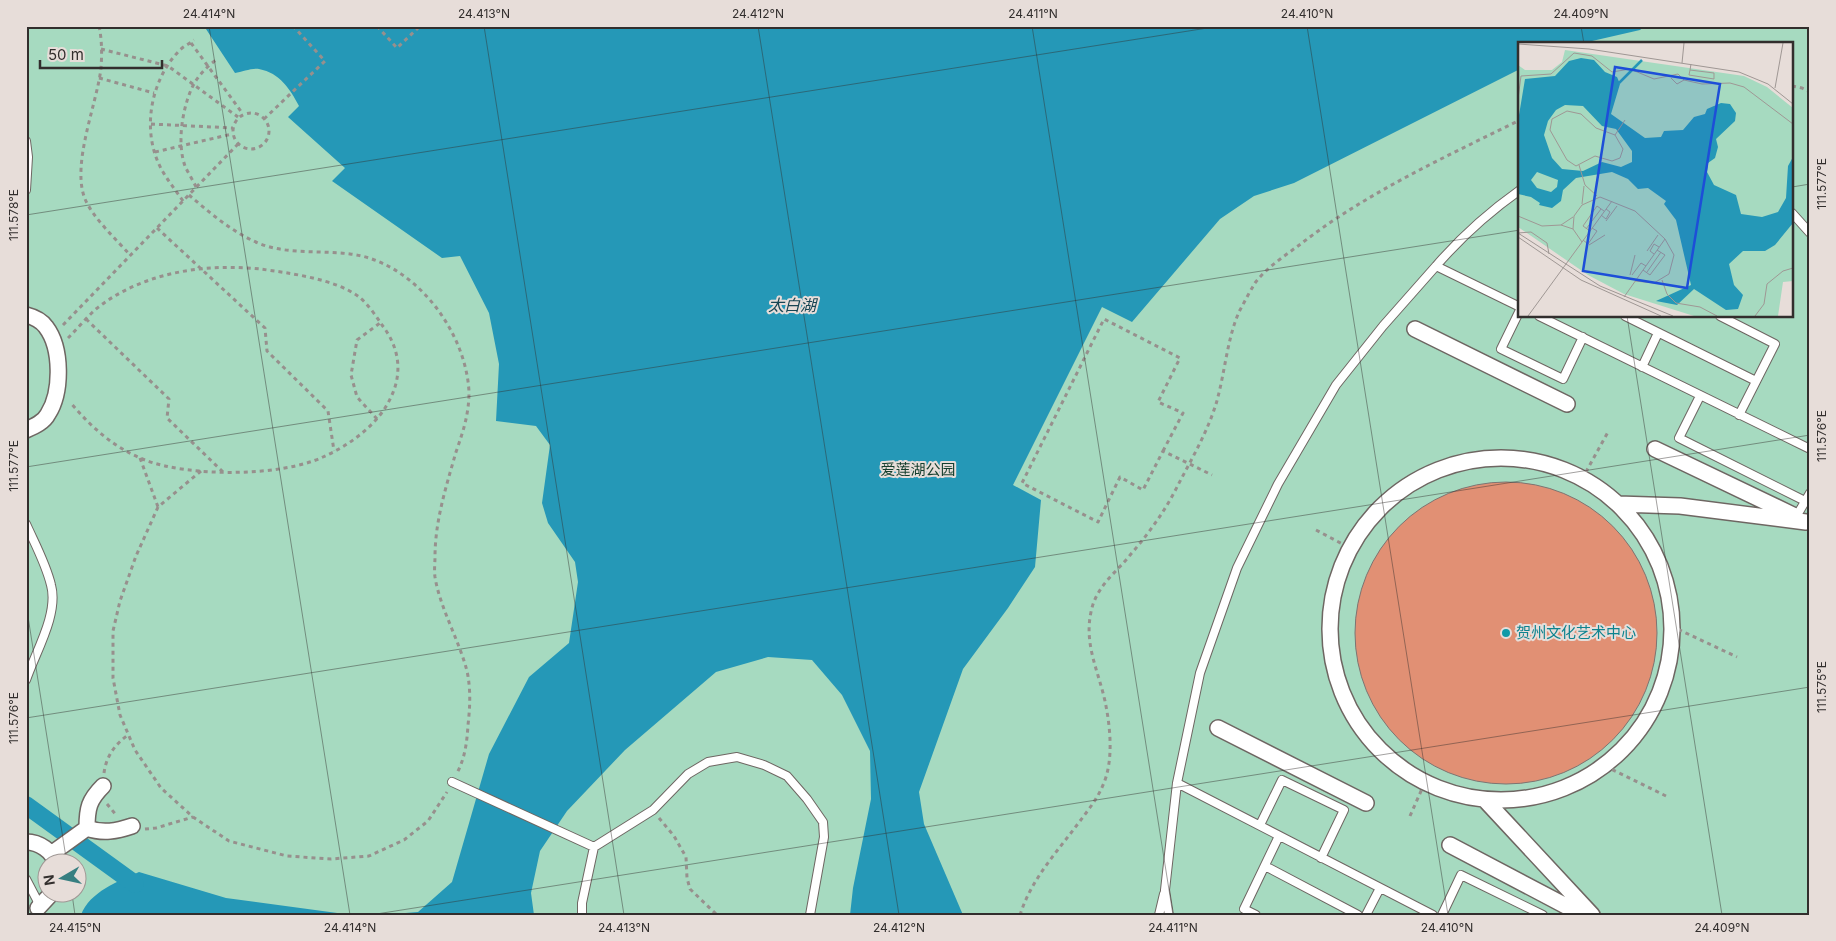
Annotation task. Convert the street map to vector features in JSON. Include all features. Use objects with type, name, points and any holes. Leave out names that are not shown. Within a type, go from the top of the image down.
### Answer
[{"type":"street","points":[[26,315],[39,320],[46,326],[54,343],[59,372],[58,388],[48,415],[41,422],[26,430]]},
{"type":"street","points":[[1415,329],[1567,404]]},
{"type":"street","points":[[1618,504],[1680,506],[1806,522],[1655,449]]},
{"type":"street","points":[[1506,457],[1553,466],[1582,479],[1596,486],[1618,504],[1645,536],[1663,575],[1672,617],[1670,659],[1657,700],[1635,736],[1605,766],[1569,787],[1528,799],[1486,800],[1458,796],[1425,782],[1392,761],[1360,726],[1339,684],[1330,638],[1334,592],[1350,548],[1378,509],[1416,480],[1460,462],[1506,457]]},
{"type":"street","points":[[1218,728],[1366,803]]},
{"type":"street","points":[[88,828],[87,811],[94,795],[103,786]]},
{"type":"street","points":[[1486,800],[1592,915]]},
{"type":"street","points":[[88,828],[95,831],[114,832],[132,826]]},
{"type":"street","points":[[59,854],[88,828]]},
{"type":"street","points":[[26,842],[32,842],[45,848],[49,854]]},
{"type":"street","points":[[1450,845],[1583,915]]},
{"type":"lane","points":[[26,141],[28,157],[26,190]]},
{"type":"lane","points":[[1159,915],[1164,890],[1177,783],[1200,673],[1236,568],[1261,516],[1299,446],[1336,385],[1383,326],[1455,243],[1518,192]]},
{"type":"lane","points":[[1794,215],[1808,229]]},
{"type":"lane","points":[[1436,266],[1518,307]]},
{"type":"lane","points":[[1518,312],[1501,349],[1563,379],[1583,338]]},
{"type":"lane","points":[[1544,318],[1810,449]]},
{"type":"lane","points":[[1629,318],[1756,381]]},
{"type":"lane","points":[[1724,318],[1774,344],[1739,415]]},
{"type":"lane","points":[[1642,367],[1658,333]]},
{"type":"lane","points":[[1700,396],[1679,438],[1805,501]]},
{"type":"lane","points":[[1796,517],[1810,493]]},
{"type":"lane","points":[[26,524],[52,586],[52,610],[26,680]]},
{"type":"lane","points":[[582,915],[582,903],[594,847],[653,810],[688,774],[708,762],[737,757],[764,765],[787,776],[807,799],[823,822],[824,837],[810,915]]},
{"type":"lane","points":[[1260,825],[1282,780],[1344,810],[1321,858]]},
{"type":"lane","points":[[452,782],[594,847]]},
{"type":"lane","points":[[1177,783],[1433,915]]},
{"type":"lane","points":[[1256,915],[1244,909],[1279,836]]},
{"type":"lane","points":[[1264,866],[1358,915]]},
{"type":"lane","points":[[1442,915],[1461,875],[1543,915]]},
{"type":"lane","points":[[26,879],[37,900],[39,911]]},
{"type":"lane","points":[[1366,915],[1380,888]]},
{"type":"lane","points":[[1164,890],[1169,915]]},
{"type":"path","points":[[99,26],[102,50],[88,121],[81,171],[81,185],[91,208],[130,255]]},
{"type":"path","points":[[264,119],[325,61],[293,26]]},
{"type":"path","points":[[377,26],[397,48],[420,26]]},
{"type":"path","points":[[183,201],[162,171],[155,152],[151,124],[154,93],[168,66],[179,51],[192,42],[243,114]]},
{"type":"path","points":[[102,50],[168,66],[238,118]]},
{"type":"path","points":[[196,187],[185,165],[182,146],[182,125],[191,90],[208,66],[216,60]]},
{"type":"path","points":[[98,78],[154,93]]},
{"type":"path","points":[[1794,86],[1810,92]]},
{"type":"path","points":[[254,113],[264,119],[269,130],[265,142],[261,146],[249,149],[238,144],[232,134],[238,118],[243,114],[254,113]]},
{"type":"path","points":[[1020,915],[1036,879],[1100,794],[1107,774],[1110,754],[1109,731],[1106,702],[1090,650],[1088,633],[1091,609],[1104,582],[1130,556],[1158,521],[1178,487],[1188,463],[1206,431],[1217,402],[1239,312],[1256,282],[1282,258],[1317,231],[1366,199],[1518,121]]},
{"type":"path","points":[[151,124],[233,128]]},
{"type":"path","points":[[155,152],[232,134]]},
{"type":"path","points":[[54,343],[130,255],[238,144]]},
{"type":"path","points":[[189,195],[217,218],[259,243],[279,249],[350,254],[371,258],[396,270],[428,297],[442,314],[457,343],[469,391],[468,415],[440,505],[435,551],[435,576],[466,670],[471,696],[466,746],[462,764],[445,797],[428,821],[404,840],[368,856],[331,858],[287,856],[229,841],[193,817],[161,788],[135,750],[120,715],[113,678],[113,631],[120,601],[136,556],[158,507],[201,471]]},
{"type":"path","points":[[157,228],[265,328],[267,351],[328,411],[334,451]]},
{"type":"path","points":[[54,343],[95,310],[126,290],[171,273],[200,268],[232,266],[267,270],[339,286],[360,298],[390,335],[397,355],[398,372],[395,388],[390,399],[377,419],[350,442],[323,457],[293,466],[247,472],[201,471],[172,467],[140,458],[114,445],[86,421],[58,388]]},
{"type":"path","points":[[86,319],[169,398],[167,418],[223,472]]},
{"type":"path","points":[[1104,319],[1180,358],[1158,402],[1183,413],[1163,451],[1143,490],[1120,477],[1098,522],[1022,483],[1104,319]]},
{"type":"path","points":[[377,419],[357,397],[351,375],[357,340],[380,323]]},
{"type":"path","points":[[1582,479],[1608,432]]},
{"type":"path","points":[[1163,451],[1212,475]]},
{"type":"path","points":[[140,458],[158,507]]},
{"type":"path","points":[[1316,530],[1350,548]]},
{"type":"path","points":[[1671,626],[1736,657]]},
{"type":"path","points":[[128,735],[117,743],[110,754],[105,769],[103,786],[107,804],[117,817],[132,826],[145,829],[156,828],[193,817]]},
{"type":"path","points":[[1605,766],[1666,796]]},
{"type":"path","points":[[1410,816],[1425,782]]},
{"type":"path","points":[[653,810],[674,836],[686,857],[687,878],[690,889],[717,915]]},
{"type":"green space","name":"爱莲湖公园","points":[[26,26],[1810,26],[1810,915],[26,915]]},
{"type":"water","name":"太白湖","points":[[204,26],[1645,26],[1640,30],[1588,42],[1518,42],[1518,70],[1294,183],[1254,196],[1220,219],[1132,322],[1102,307],[1013,485],[1041,500],[1035,567],[1008,608],[963,669],[919,792],[924,824],[963,915],[850,915],[853,888],[871,799],[870,751],[842,695],[812,660],[768,657],[716,672],[625,750],[567,811],[540,851],[531,893],[534,915],[380,915],[418,912],[452,882],[489,754],[529,677],[569,643],[578,582],[575,562],[548,523],[542,503],[550,445],[536,426],[496,421],[499,364],[489,313],[460,256],[442,258],[332,181],[345,168],[288,117],[299,106],[288,88],[279,78],[259,69],[235,73]]},
{"type":"water","points":[[139,872],[226,898],[352,915],[81,915],[91,900],[114,883]]},
{"type":"building","name":"贺州文化艺术中心","points":[[1491,482],[1521,482],[1564,493],[1590,507],[1623,537],[1646,575],[1651,589],[1657,618],[1657,648],[1646,691],[1632,717],[1613,740],[1590,759],[1564,773],[1521,784],[1491,784],[1448,773],[1422,759],[1389,729],[1366,691],[1361,677],[1355,648],[1355,618],[1366,575],[1380,549],[1410,516],[1448,493],[1462,488]]},
{"type":"waterway","points":[[26,805],[135,884]]},
{"type":"place","name":"贺州文化艺术中心","points":[[1506,633]]}]
